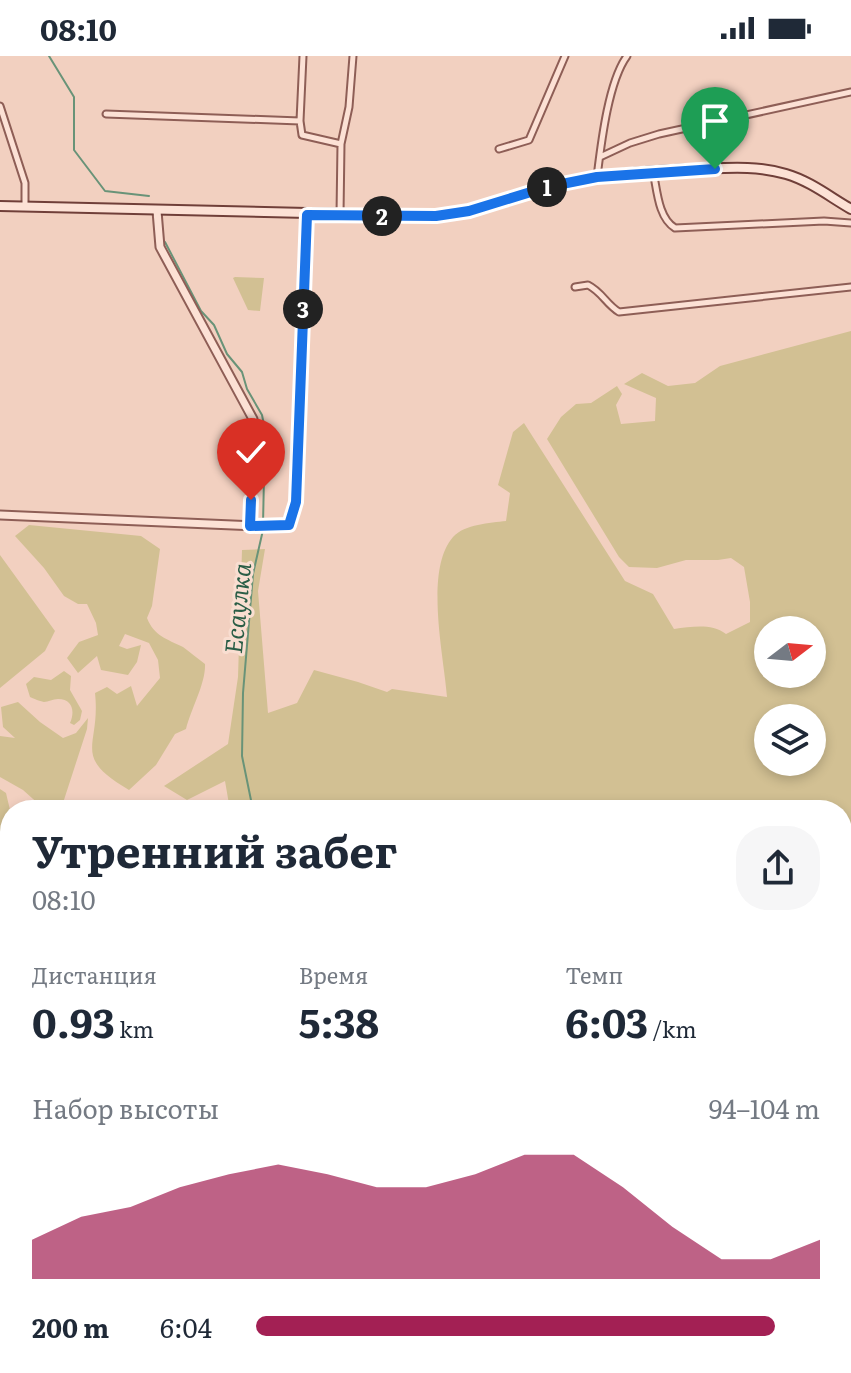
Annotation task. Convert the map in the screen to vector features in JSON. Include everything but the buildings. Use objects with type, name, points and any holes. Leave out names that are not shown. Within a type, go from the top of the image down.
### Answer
[{"type":"main road","points":[[0,206],[436,216],[469,211],[519,195],[597,177],[747,167],[801,179],[851,209]]},
{"type":"street","points":[[303,56],[302,135],[341,144]]},
{"type":"street","points":[[340,215],[341,144],[349,107],[353,56]]},
{"type":"street","points":[[499,149],[529,140],[565,56]]},
{"type":"street","points":[[597,177],[611,98],[621,64],[627,56]]},
{"type":"street","points":[[600,157],[659,134],[851,92]]},
{"type":"street","points":[[0,106],[25,183],[25,207]]},
{"type":"street","points":[[106,114],[300,121]]},
{"type":"street","points":[[0,130],[9,131]]},
{"type":"street","points":[[653,171],[662,213],[667,224],[675,228],[824,221],[851,223]]},
{"type":"street","points":[[157,211],[160,247],[253,419],[259,526]]},
{"type":"street","points":[[0,515],[289,525],[296,502],[307,215]]},
{"type":"street","points":[[575,287],[588,285],[600,292],[609,306],[619,312],[851,287]]},
{"type":"shaded area","points":[[235,277],[264,278],[260,311],[248,310]]},
{"type":"shaded area","points":[[851,331],[851,800],[228,800],[225,781],[187,800],[164,786],[228,744],[238,677],[242,550],[265,549],[258,591],[268,713],[297,703],[314,670],[387,692],[392,689],[447,697],[438,614],[439,570],[444,552],[453,537],[464,529],[506,521],[510,493],[498,485],[513,432],[524,423],[625,581],[653,594],[674,629],[708,627],[726,634],[750,622],[744,567],[731,558],[686,560],[657,568],[629,567],[619,557],[547,439],[561,417],[576,404],[591,403],[617,386],[622,394],[616,405],[621,424],[655,421],[656,398],[624,384],[642,373],[668,386],[695,383],[720,366]]},
{"type":"shaded area","points":[[29,525],[141,536],[160,549],[152,606],[147,618],[157,633],[205,664],[201,688],[186,729],[175,734],[156,765],[129,790],[100,768],[94,758],[95,693],[107,687],[117,694],[131,686],[137,706],[160,678],[158,660],[149,643],[125,634],[119,646],[127,649],[141,645],[137,662],[128,675],[101,670],[97,656],[78,673],[67,658],[79,642],[98,635],[96,623],[87,604],[78,604],[64,596],[15,536]]},
{"type":"shaded area","points":[[0,555],[55,631],[45,651],[0,688]]},
{"type":"shaded area","points":[[64,671],[71,676],[70,690],[82,711],[80,720],[74,725],[70,723],[72,711],[67,701],[44,702],[30,697],[26,684],[34,677],[51,680]]},
{"type":"shaded area","points":[[18,702],[63,738],[76,733],[88,718],[64,800],[34,800],[0,777],[0,736],[15,738],[3,727],[1,707]]},
{"type":"shaded area","points":[[0,789],[6,793],[8,800],[0,800]]},
{"type":"waterway","name":"Есаулка","points":[[49,56],[74,97],[74,150],[105,191],[149,196]]},
{"type":"waterway","name":"Есаулка","points":[[165,242],[201,311],[214,325],[227,354],[242,372],[247,389],[262,415],[265,430],[263,524]]},
{"type":"waterway","name":"Есаулка","points":[[251,800],[242,756],[243,693],[253,574],[263,530]]},
{"type":"route","points":[[251,500],[250,526],[289,525],[294,515],[307,215],[449,215],[547,187],[597,177],[715,169]]}]
